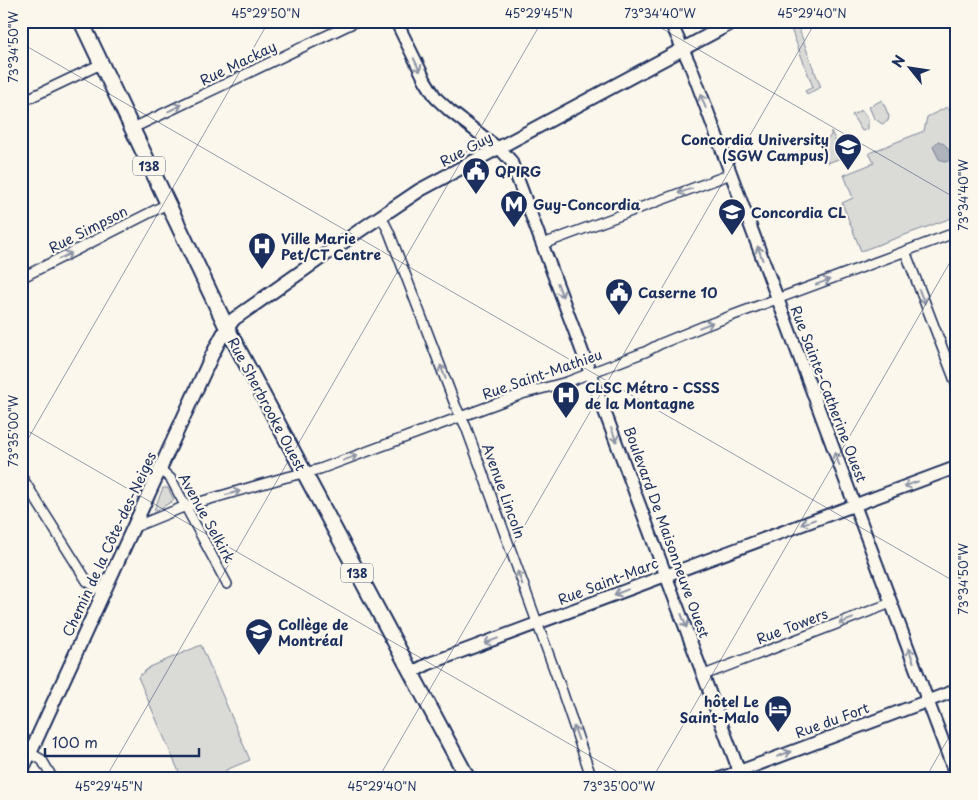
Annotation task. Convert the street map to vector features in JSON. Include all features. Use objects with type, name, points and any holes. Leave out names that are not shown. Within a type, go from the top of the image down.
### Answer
[{"type":"main road","name":"Rue Sherbrooke Ouest","points":[[81,21],[227,328],[468,779]]},
{"type":"main road","name":"Rue Guy","points":[[227,328],[241,314],[381,216],[432,184],[735,21]]},
{"type":"main road","name":"Chemin de la Côte-des-Neiges","points":[[21,773],[213,353],[227,328]]},
{"type":"street","name":"Rue Mackay","points":[[131,129],[357,21]]},
{"type":"street","name":"Boulevard De Maisonneuve Ouest","points":[[396,21],[436,98],[499,148],[511,161],[704,674],[740,775]]},
{"type":"street","name":"Rue Sainte-Catherine Ouest","points":[[670,21],[683,49],[731,174],[957,779]]},
{"type":"street","points":[[21,102],[101,64]]},
{"type":"street","points":[[543,244],[731,174]]},
{"type":"street","name":"Rue Simpson","points":[[21,278],[167,204]]},
{"type":"street","name":"Avenue Lincoln","points":[[381,216],[390,232],[461,418],[592,779]]},
{"type":"street","name":"Rue Saint-Mathieu","points":[[132,528],[186,506],[320,469],[522,394],[567,382],[704,326],[957,232]]},
{"type":"street","points":[[904,251],[957,386]]},
{"type":"street","name":"Rue Saint-Marc","points":[[411,673],[428,664],[957,467]]},
{"type":"street","name":"Avenue Selkirk","points":[[160,468],[171,479],[227,584]]},
{"type":"street","points":[[21,476],[87,581],[103,592]]},
{"type":"street","name":"Rue Towers","points":[[704,674],[891,603]]},
{"type":"street","name":"Rue du Fort","points":[[719,779],[740,775],[957,690]]},
{"type":"street","points":[[30,754],[42,760],[53,779]]},
{"type":"shaded area","points":[[788,21],[796,21],[813,71],[821,87],[807,94],[805,91],[813,87]]},
{"type":"shaded area","points":[[882,100],[889,116],[888,121],[882,124],[874,118],[869,107]]},
{"type":"shaded area","points":[[947,107],[950,111],[957,110],[957,216],[861,251],[842,203],[853,198],[844,175],[874,163],[869,153],[924,131],[927,117]]},
{"type":"shaded area","points":[[862,110],[868,119],[868,129],[862,131],[852,115]]},
{"type":"shaded area","points":[[831,131],[843,157],[828,163],[822,147],[831,135]]},
{"type":"shaded area","points":[[938,141],[946,145],[949,150],[950,159],[947,162],[939,159],[933,147]]},
{"type":"shaded area","points":[[163,488],[168,488],[174,500],[156,511],[154,510]]},
{"type":"shaded area","points":[[201,645],[250,760],[226,770],[223,779],[182,779],[138,677],[150,667]]},
{"type":"place","name":"Concordia University (SGW Campus)","points":[[848,171]]},
{"type":"place","name":"QPIRG","points":[[476,195]]},
{"type":"place","name":"Guy-Concordia","points":[[514,228]]},
{"type":"place","name":"Concordia CL","points":[[732,236]]},
{"type":"place","name":"Ville Marie Pet/CT Centre","points":[[262,270]]},
{"type":"place","name":"Caserne 10","points":[[619,316]]},
{"type":"place","name":"CLSC Métro - CSSS de la Montagne","points":[[566,419]]},
{"type":"place","name":"Collège de Montréal","points":[[259,656]]},
{"type":"place","name":"hôtel Le Saint-Malo","points":[[778,733]]}]
